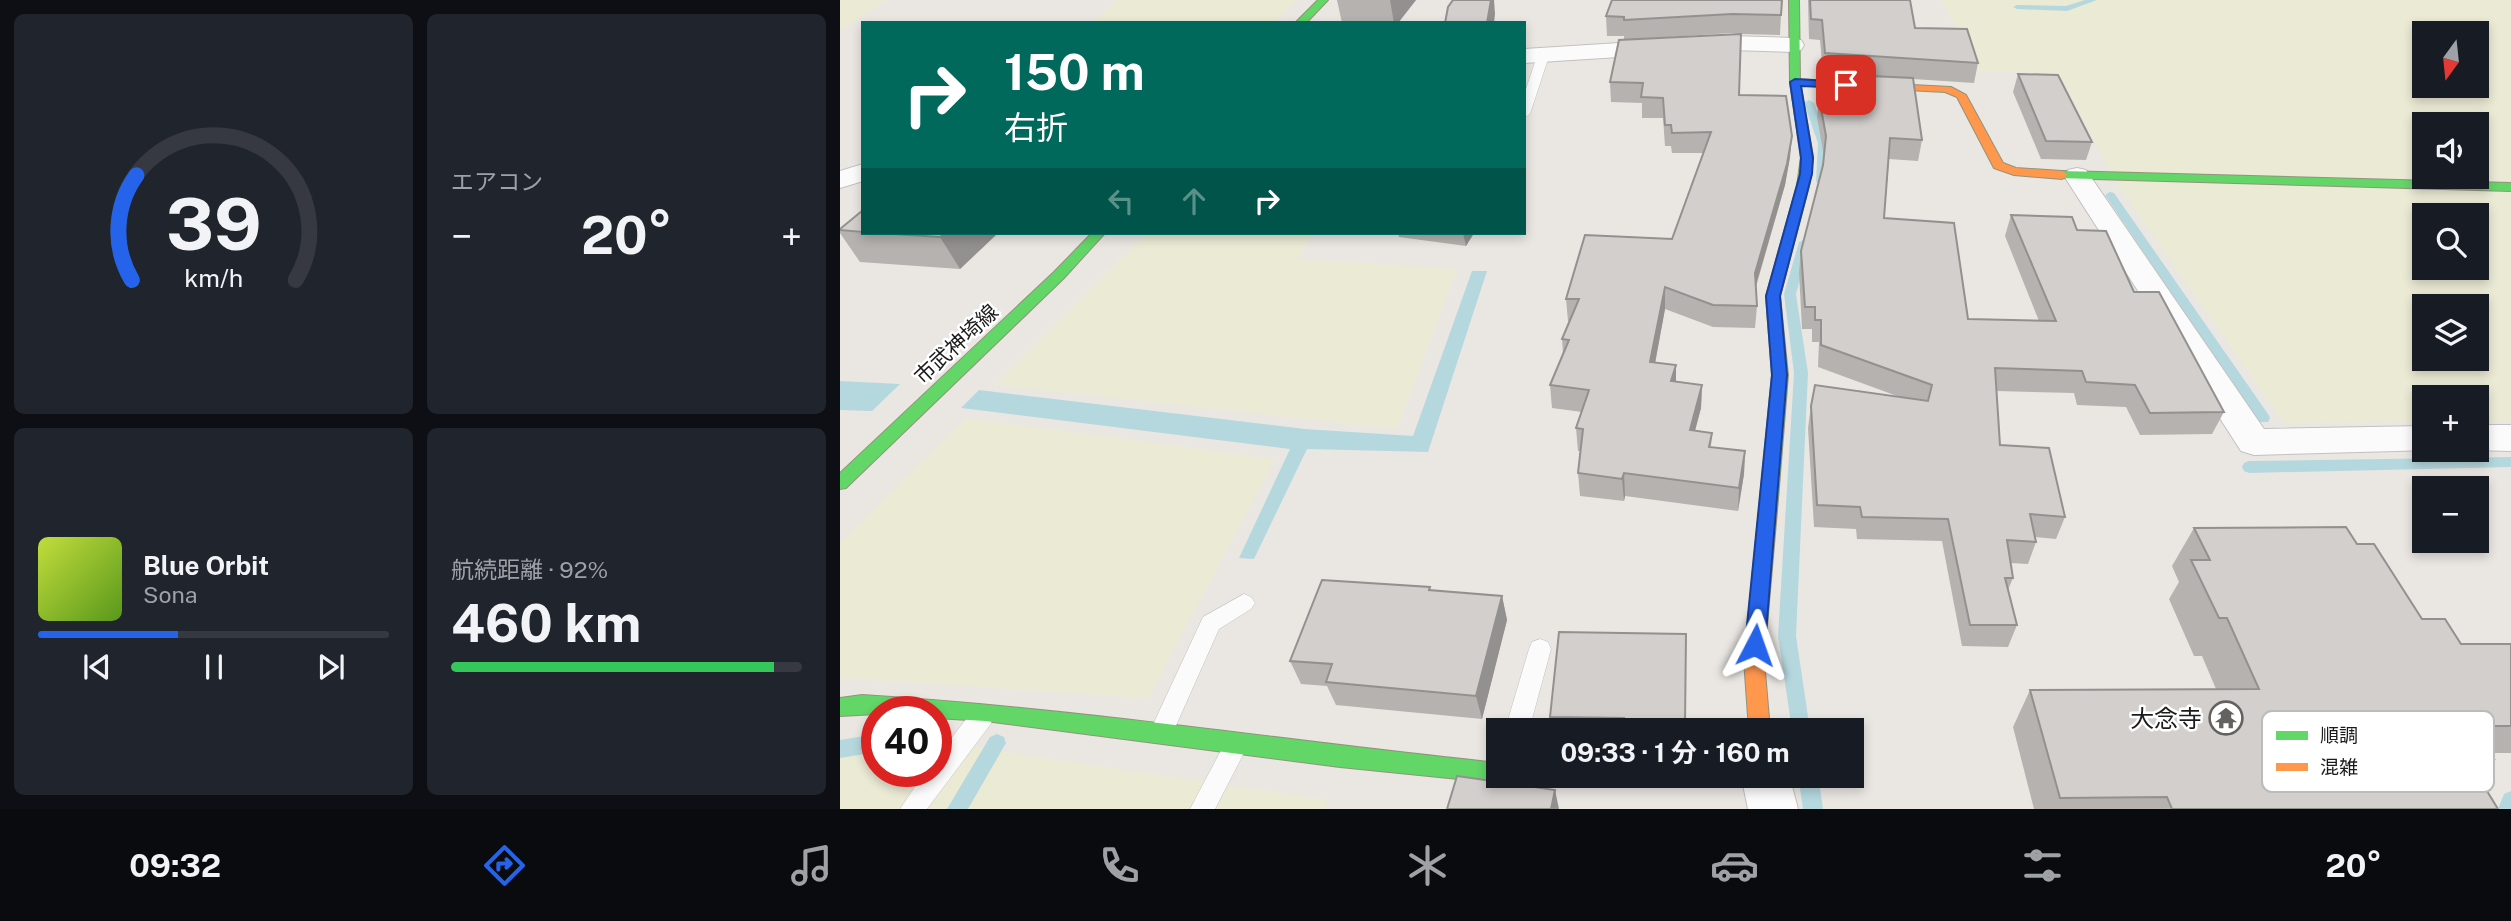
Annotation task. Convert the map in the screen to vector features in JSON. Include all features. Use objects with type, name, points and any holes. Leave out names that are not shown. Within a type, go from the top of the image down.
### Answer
[{"type":"street","points":[[1302,21],[1323,0]]},
{"type":"street","points":[[1759,718],[1754,660],[1780,375],[1773,296],[1803,186],[1807,158],[1795,82],[1794,0]]},
{"type":"street","points":[[1534,56],[1731,43],[1793,45]]},
{"type":"street","points":[[1795,82],[1947,89],[1961,95],[1998,166],[2014,171],[2077,176],[2511,187]]},
{"type":"street","points":[[840,180],[861,173]]},
{"type":"street","points":[[2077,176],[2254,442],[2412,439]]},
{"type":"street","name":"市武神埼線","points":[[840,483],[1059,275],[1097,235]]},
{"type":"street","points":[[2489,438],[2511,438]]},
{"type":"street","points":[[840,707],[862,704],[985,712],[1339,757],[1486,772]]},
{"type":"street","points":[[1768,788],[1773,809]]},
{"type":"lane","points":[[1526,102],[1534,56]]},
{"type":"lane","points":[[1161,733],[1211,623],[1244,603]]},
{"type":"lane","points":[[1520,718],[1540,649]]},
{"type":"lane","points":[[912,809],[985,712]]},
{"type":"lane","points":[[1202,809],[1237,743]]},
{"type":"green space","points":[[840,0],[887,0],[840,31]]},
{"type":"green space","points":[[1117,0],[1297,0],[1276,21],[1093,21]]},
{"type":"green space","points":[[1941,0],[2511,0],[2511,422],[2489,422],[2489,385],[2412,385],[2412,422],[2284,423],[2116,182],[2059,73],[1979,71]]},
{"type":"green space","points":[[1144,235],[1312,235],[1298,259],[1457,269],[1397,429],[995,385]]},
{"type":"green space","points":[[966,418],[1275,459],[1148,698],[840,678],[840,543]]},
{"type":"green space","points":[[952,744],[1328,800],[1324,809],[840,809],[840,755],[861,753],[861,787],[952,787]]},
{"type":"water","points":[[1472,271],[1487,271],[1428,452],[1307,449],[1254,559],[1239,558],[1290,449],[961,408],[979,390],[1305,429],[1413,436]]},
{"type":"water","points":[[840,381],[900,384],[872,411],[840,410]]},
{"type":"building","points":[[1453,0],[1491,0],[1487,21],[1445,21],[1448,7]]},
{"type":"building","points":[[1612,0],[1782,0],[1781,15],[1732,14],[1624,20],[1624,17],[1606,16]]},
{"type":"building","points":[[1810,0],[1910,0],[1915,28],[1967,29],[1978,63],[1825,53],[1822,20],[1811,19]]},
{"type":"building","points":[[1741,34],[1739,95],[1786,96],[1792,136],[1787,164],[1755,273],[1757,306],[1713,305],[1665,287],[1650,362],[1676,365],[1671,381],[1702,385],[1690,430],[1712,433],[1709,447],[1745,451],[1739,488],[1624,473],[1622,479],[1578,473],[1583,429],[1576,428],[1589,390],[1550,385],[1569,340],[1562,339],[1579,299],[1566,299],[1585,235],[1672,239],[1711,132],[1672,133],[1671,125],[1665,125],[1663,98],[1641,97],[1643,83],[1610,82],[1619,40]]},
{"type":"building","points":[[1827,74],[1913,78],[1922,140],[1890,138],[1884,218],[1954,223],[1968,319],[2056,321],[2011,215],[2072,217],[2077,230],[2106,231],[2134,292],[2159,292],[2224,412],[2150,413],[2135,385],[2086,382],[2082,371],[1995,368],[2000,445],[2049,448],[2065,517],[2030,514],[2036,542],[2007,540],[2013,578],[2005,578],[2017,625],[1970,625],[1948,519],[1862,517],[1860,507],[1817,505],[1811,406],[1815,385],[1928,401],[1932,385],[1821,345],[1821,320],[1815,320],[1815,307],[1805,307],[1801,251],[1823,165],[1826,136],[1819,97],[1829,98]]},
{"type":"building","points":[[2018,74],[2058,75],[2092,142],[2046,141]]},
{"type":"building","points":[[861,212],[861,232],[840,229]]},
{"type":"building","points":[[910,235],[942,235],[940,237]]},
{"type":"building","points":[[2346,527],[2357,544],[2374,544],[2422,619],[2445,619],[2461,644],[2511,644],[2511,726],[2494,726],[2494,711],[2262,711],[2262,792],[2488,792],[2498,809],[2172,809],[2167,797],[2060,798],[2030,690],[2259,689],[2227,618],[2219,618],[2191,560],[2210,560],[2194,528]]},
{"type":"building","points":[[1322,580],[1430,587],[1429,590],[1502,596],[1476,696],[1326,682],[1332,664],[1290,661]]},
{"type":"building","points":[[1559,632],[1686,634],[1685,718],[1550,717]]},
{"type":"building","points":[[1457,776],[1486,780],[1486,788],[1555,790],[1551,809],[1447,809]]},
{"type":"waterway","points":[[2017,7],[2067,9],[2093,0]]},
{"type":"waterway","points":[[1809,103],[1823,143],[1821,182]]},
{"type":"waterway","points":[[2110,195],[2263,418]]},
{"type":"waterway","points":[[1799,718],[1787,636],[1801,373],[1790,294],[1805,242]]},
{"type":"waterway","points":[[2249,467],[2511,462]]},
{"type":"waterway","points":[[957,809],[997,743]]},
{"type":"waterway","points":[[840,749],[861,746]]},
{"type":"waterway","points":[[1810,788],[1813,809]]},
{"type":"waterway","points":[[2508,809],[2511,801]]},
{"type":"traffic: fast","points":[[1302,21],[1323,0]]},
{"type":"traffic: fast","points":[[1769,499],[1780,375],[1773,296],[1803,186],[1807,157],[1795,82],[1794,0]]},
{"type":"traffic: fast","points":[[2062,175],[2511,187]]},
{"type":"traffic: fast","points":[[840,483],[1059,275],[1097,235]]},
{"type":"traffic: fast","points":[[840,707],[862,704],[985,712],[1340,757],[1486,772]]},
{"type":"traffic: slow","points":[[1795,82],[1947,89],[1961,95],[1998,165],[2014,171],[2062,175]]},
{"type":"traffic: slow","points":[[1759,718],[1754,660],[1769,499]]},
{"type":"place","name":"大念寺","points":[[2226,718]]},
{"type":"route","points":[[1755,645],[1780,375],[1773,296],[1806,174],[1807,158],[1795,82],[1846,85]]}]
